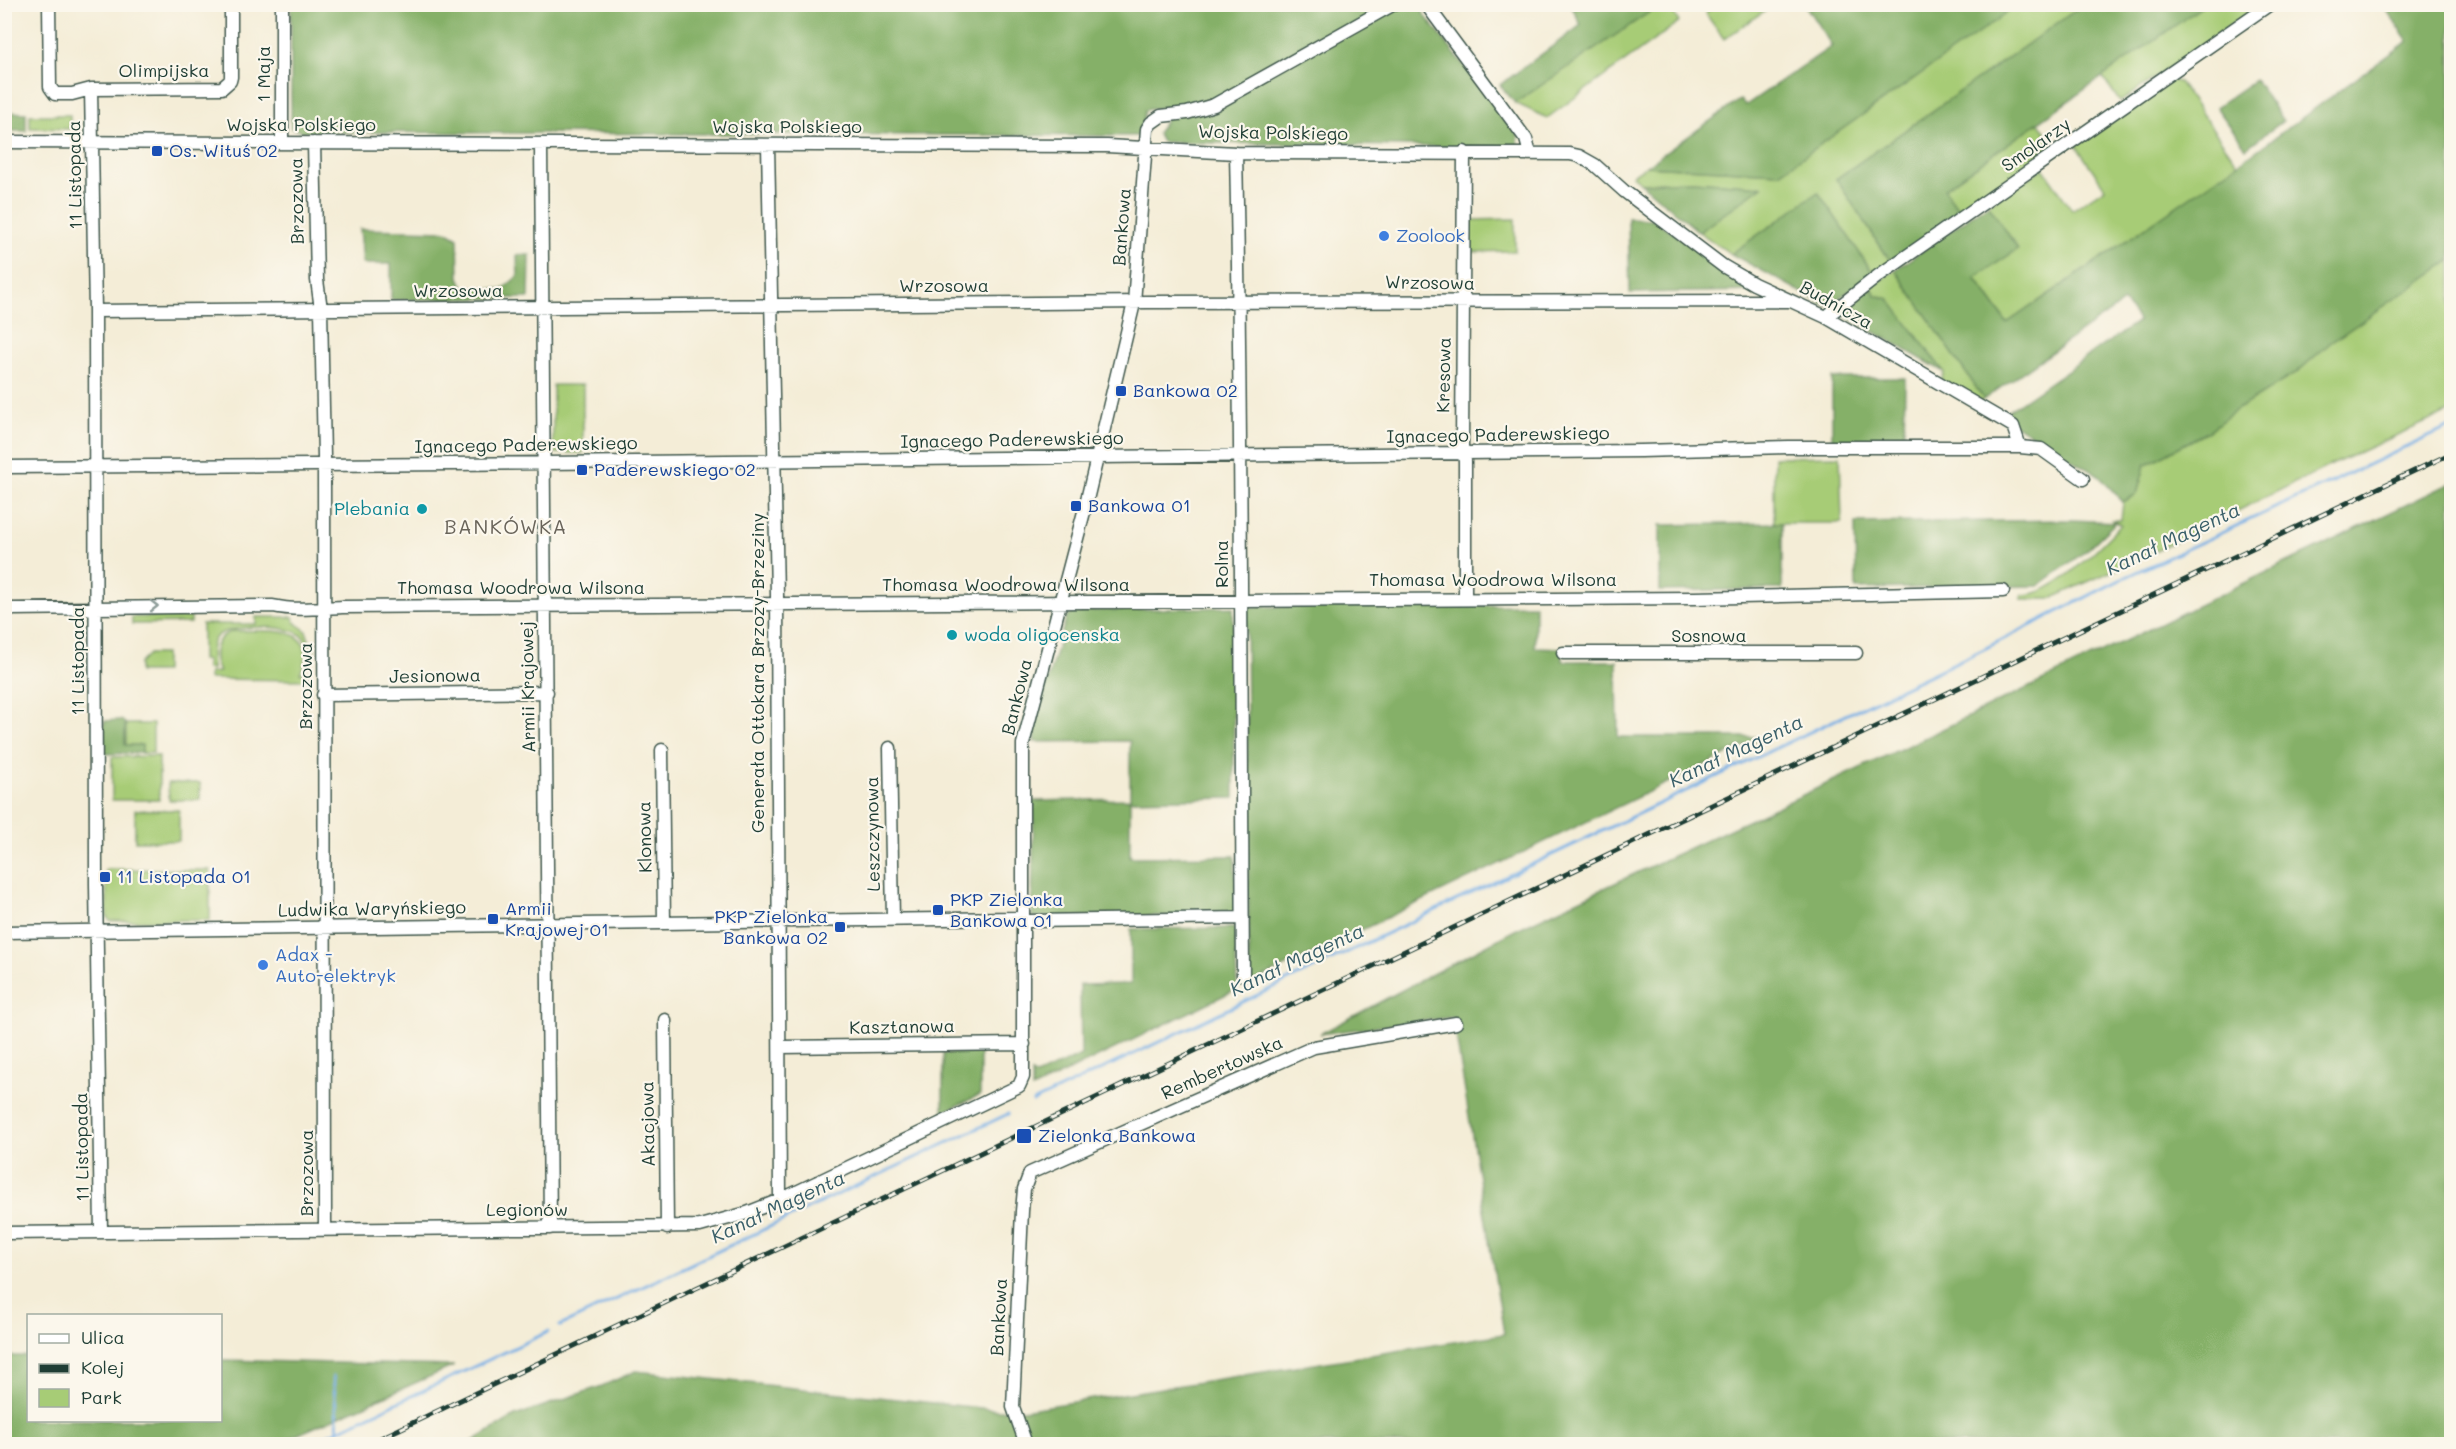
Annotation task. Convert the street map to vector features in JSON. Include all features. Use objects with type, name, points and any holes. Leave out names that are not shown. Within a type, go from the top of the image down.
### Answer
[{"type":"street","points":[[49,4],[51,91],[55,94],[72,94],[91,89]]},
{"type":"street","name":"Olimpijska","points":[[91,89],[222,88],[231,77],[231,4]]},
{"type":"street","name":"1 Maja","points":[[282,4],[282,143]]},
{"type":"street","name":"Bankowa","points":[[1019,1086],[1023,1077],[1024,1044],[1023,744],[1098,457],[1134,303],[1147,129],[1156,118],[1214,105],[1394,4]]},
{"type":"street","points":[[1426,4],[1526,140],[1530,154]]},
{"type":"street","name":"Smolarzy","points":[[1826,317],[1878,276],[2270,4]]},
{"type":"street","name":"11 Listopada","points":[[91,89],[95,311],[97,930],[101,1233]]},
{"type":"street","name":"Wojska Polskiego","points":[[4,142],[1146,147],[1236,153],[1570,154]]},
{"type":"street","name":"Brzozowa","points":[[314,143],[317,280],[321,309],[324,465],[325,1230]]},
{"type":"street","name":"Armii Krajowej","points":[[541,145],[550,1228]]},
{"type":"street","name":"Generała Ottokara Brzozy-Brzeziny","points":[[768,145],[777,605],[780,1200]]},
{"type":"street","name":"Kresowa","points":[[1464,152],[1465,598]]},
{"type":"street","name":"Rolna","points":[[1236,153],[1242,455],[1240,600],[1244,975]]},
{"type":"street","name":"Budnicza","points":[[1570,154],[1595,165],[1624,191],[1723,266],[1754,284],[1826,317],[2013,426],[2020,447]]},
{"type":"street","name":"Wrzosowa","points":[[95,311],[771,305],[1239,304],[1346,300],[1793,301]]},
{"type":"street","name":"Ignacego Paderewskiego","points":[[4,466],[775,461],[1788,447],[2020,447]]},
{"type":"street","points":[[2020,447],[2041,449],[2083,479]]},
{"type":"street","name":"Thomasa Woodrowa Wilsona","points":[[11,609],[265,606],[289,609],[1695,598],[2003,591]]},
{"type":"street","name":"Sosnowa","points":[[1563,654],[1856,653]]},
{"type":"street","name":"Jesionowa","points":[[323,695],[547,692]]},
{"type":"street","name":"Leszczynowa","points":[[890,748],[893,920]]},
{"type":"street","name":"Klonowa","points":[[662,750],[664,923]]},
{"type":"street","name":"Ludwika Waryńskiego","points":[[4,932],[1022,918],[1030,921],[1243,918]]},
{"type":"street","name":"Akacjowa","points":[[665,1020],[667,1228]]},
{"type":"street","name":"Rembertowska","points":[[1024,1189],[1026,1178],[1036,1169],[1314,1047],[1456,1023]]},
{"type":"street","name":"Kasztanowa","points":[[780,1047],[1024,1044]]},
{"type":"street","name":"Legionów","points":[[4,1233],[700,1226],[747,1213],[780,1200],[1019,1086]]},
{"type":"street","name":"Bankowa","points":[[1024,1189],[1013,1407],[1026,1444]]},
{"type":"green space","points":[[1424,4],[1423,13],[1519,136],[1517,148],[1162,142],[1157,133],[1165,122],[1166,107],[1145,110],[1141,135],[1138,136],[303,132],[291,128],[291,5]]},
{"type":"green space","points":[[1571,5],[1660,5],[1515,103],[1500,85],[1581,25]]},
{"type":"green space","points":[[1660,5],[1668,5],[1679,22],[1547,118],[1515,103]]},
{"type":"green space","points":[[1717,5],[1773,5],[1724,39],[1705,13]]},
{"type":"green space","points":[[1805,5],[2018,5],[1780,173],[1646,166],[1740,100],[1746,105],[1832,46]]},
{"type":"green space","points":[[2018,5],[2083,5],[1836,179],[1891,262],[1874,274],[1818,193],[1731,254],[1699,232],[1761,186],[1692,181],[1641,183],[1632,175],[1646,166],[1780,173]]},
{"type":"green space","points":[[2083,5],[2204,5],[1944,189],[1961,213],[1891,262],[1836,179]]},
{"type":"green space","points":[[2204,5],[2251,5],[2254,9],[2120,102],[2102,76]]},
{"type":"green space","points":[[2383,5],[2451,5],[2451,260],[2330,343],[2296,373],[2236,410],[2207,432],[2145,465],[2137,494],[2123,502],[2099,476],[2001,416],[2139,321],[2124,302],[1984,399],[1895,270],[1988,204],[2018,249],[1975,278],[2007,323],[2238,164],[2408,41]]},
{"type":"green space","points":[[2169,80],[2179,82],[2238,164],[2007,323],[1975,277],[2018,249],[1988,204],[2043,168],[2072,210],[2105,188],[2075,144]]},
{"type":"green space","points":[[2255,80],[2283,121],[2246,148],[2216,107]]},
{"type":"green space","points":[[5,112],[26,113],[26,131],[5,131]]},
{"type":"green space","points":[[30,115],[70,115],[70,129],[30,128]]},
{"type":"green space","points":[[2038,121],[2055,146],[1961,213],[1944,189]]},
{"type":"green space","points":[[1692,181],[1762,186],[1699,232],[1641,183]]},
{"type":"green space","points":[[1818,192],[1874,274],[1827,306],[1731,254]]},
{"type":"green space","points":[[1628,218],[1653,219],[1757,291],[1630,293]]},
{"type":"green space","points":[[1515,219],[1515,251],[1469,252],[1469,220]]},
{"type":"green space","points":[[360,229],[446,231],[458,238],[459,277],[464,288],[503,289],[518,276],[517,255],[530,255],[529,298],[391,300],[391,264],[363,264]]},
{"type":"green space","points":[[2451,260],[2451,411],[2329,466],[2154,552],[2050,599],[2021,599],[2022,595],[2049,588],[2076,569],[2121,525],[2113,520],[2121,520],[2123,502],[2137,494],[2145,465],[2207,432],[2236,410],[2296,373],[2330,343]]},
{"type":"green space","points":[[1895,270],[1984,399],[1979,403],[1941,381],[1944,372],[1883,297],[1876,295],[1871,287]]},
{"type":"green space","points":[[1871,287],[1876,295],[1889,299],[1944,372],[1845,315],[1845,305]]},
{"type":"green space","points":[[1832,378],[1905,378],[1904,443],[1832,442]]},
{"type":"green space","points":[[553,385],[583,385],[583,453],[556,453],[553,450]]},
{"type":"green space","points":[[1840,456],[1842,523],[1774,523],[1774,457]]},
{"type":"green space","points":[[2451,483],[2451,1444],[468,1444],[515,1416],[602,1386],[636,1371],[999,1410],[1023,1410],[1504,1334],[1453,1017],[1320,1034],[1515,930],[1922,739]]},
{"type":"green space","points":[[2071,520],[2116,522],[2087,550],[2038,586],[1856,589],[1855,523]]},
{"type":"green space","points":[[1782,523],[1782,589],[1660,591],[1660,525]]},
{"type":"green space","points":[[1535,605],[1535,647],[1562,648],[1562,661],[1617,661],[1618,737],[1763,737],[1249,984],[1246,607]]},
{"type":"green space","points":[[1233,607],[1234,798],[1130,800],[1130,857],[1235,856],[1236,915],[1032,917],[1034,801],[1130,799],[1130,741],[1034,742],[1038,713],[1066,618],[1075,611]]},
{"type":"green space","points":[[132,617],[191,617],[191,623],[132,624]]},
{"type":"green space","points":[[256,617],[293,617],[295,622],[306,631],[310,643],[314,643],[314,658],[308,658],[305,641],[295,632],[285,629],[245,628],[222,633],[216,637],[212,648],[212,669],[206,669],[207,661],[202,660],[202,624],[256,624]]},
{"type":"green space","points":[[276,631],[296,636],[302,642],[305,650],[300,673],[309,673],[309,680],[209,679],[209,673],[219,672],[215,659],[218,642],[227,633]]},
{"type":"green space","points":[[149,654],[165,654],[165,672],[139,672],[139,664]]},
{"type":"green space","points":[[121,720],[125,723],[125,745],[142,745],[142,753],[104,754],[104,721]]},
{"type":"green space","points":[[126,724],[153,724],[153,753],[142,753],[142,745],[126,745]]},
{"type":"green space","points":[[159,756],[159,800],[112,800],[112,757]]},
{"type":"green space","points":[[168,783],[200,783],[200,800],[169,800]]},
{"type":"green space","points":[[135,810],[179,810],[179,841],[135,841]]},
{"type":"green space","points":[[106,869],[210,870],[210,920],[110,921],[107,917]]},
{"type":"green space","points":[[1235,928],[1237,989],[1032,1089],[1032,1073],[1036,1076],[1081,1055],[1080,985],[1131,984],[1131,929]]},
{"type":"green space","points":[[980,1052],[980,1095],[943,1112],[943,1053]]},
{"type":"green space","points":[[4,1356],[27,1356],[27,1422],[222,1422],[222,1360],[454,1366],[276,1444],[5,1444]]},
{"type":"waterway","name":"Kanał Magenta","points":[[1033,1102],[1984,649],[2124,578],[2452,426]]},
{"type":"waterway","name":"Kanał Magenta","points":[[560,1326],[1008,1114]]},
{"type":"waterway","name":"Kanał Magenta","points":[[309,1444],[548,1332]]},
{"type":"waterway","points":[[333,1376],[338,1431]]},
{"type":"railway","points":[[368,1444],[2452,453]]},
{"type":"place","name":"Os. Wituś 02","points":[[157,151]]},
{"type":"place","name":"Zoolook","points":[[1384,236]]},
{"type":"place","name":"Bankowa 02","points":[[1121,391]]},
{"type":"place","name":"Paderewskiego 02","points":[[582,470]]},
{"type":"place","name":"Bankowa 01","points":[[1076,506]]},
{"type":"place","name":"Plebania","points":[[422,509]]},
{"type":"place","name":"woda oligocenska","points":[[952,635]]},
{"type":"place","name":"11 Listopada 01","points":[[105,877]]},
{"type":"place","name":"PKP Zielonka Bankowa 01","points":[[938,910]]},
{"type":"place","name":"Armii Krajowej 01","points":[[493,919]]},
{"type":"place","name":"PKP Zielonka Bankowa 02","points":[[840,927]]},
{"type":"place","name":"Adax - Auto-elektryk","points":[[263,965]]},
{"type":"place","name":"Zielonka Bankowa","points":[[1024,1136]]},
{"type":"district","name":"BANKÓWKA","points":[[506,527]]}]
